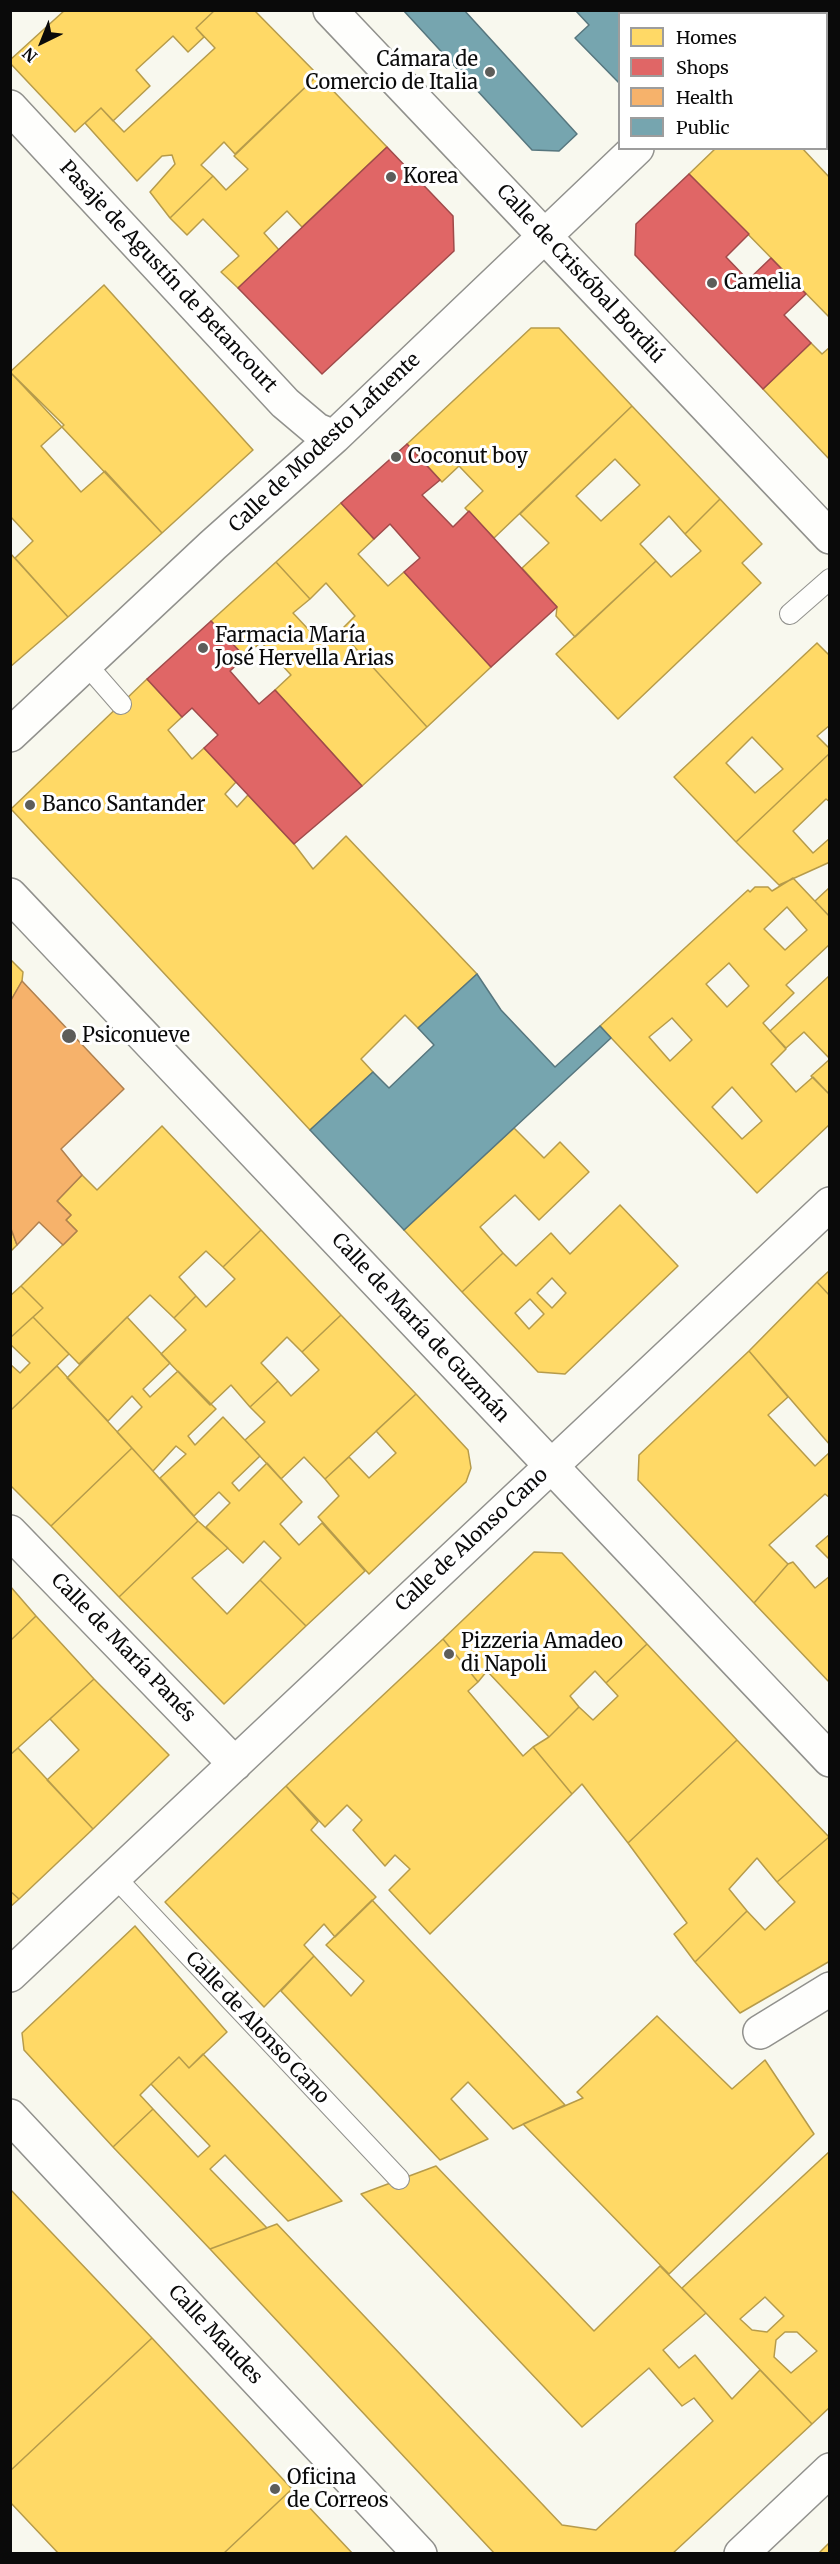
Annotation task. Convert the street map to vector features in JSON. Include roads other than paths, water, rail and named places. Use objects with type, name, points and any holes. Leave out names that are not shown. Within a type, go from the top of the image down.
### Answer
[{"type":"street","name":"Calle de Cristóbal Bordiú","points":[[330,10],[830,537]]},
{"type":"street","name":"Pasaje de Agustín de Betancourt","points":[[10,107],[285,403],[317,430],[334,437]]},
{"type":"street","name":"Calle de Modesto Lafuente","points":[[10,735],[334,437],[635,150]]},
{"type":"street","name":"Calle de María de Guzmán","points":[[10,895],[830,1760]]},
{"type":"street","name":"Calle de Alonso Cano","points":[[10,1975],[830,1204]]},
{"type":"street","name":"Calle de María Panés","points":[[10,1532],[235,1764]]},
{"type":"street","points":[[760,2032],[830,1989]]},
{"type":"street","name":"Calle Maudes","points":[[10,2115],[420,2553]]},
{"type":"street","points":[[741,2553],[830,2470]]},
{"type":"lane","points":[[790,614],[830,579]]},
{"type":"lane","points":[[86,664],[121,704]]},
{"type":"lane","name":"Calle de Alonso Cano","points":[[115,1877],[399,2179]]},
{"type":"place","name":"Cámara de Comercio de Italia","points":[[490,72]]},
{"type":"place","name":"Korea","points":[[391,177]]},
{"type":"place","name":"Camelia","points":[[712,283]]},
{"type":"place","name":"Coconut boy","points":[[396,457]]},
{"type":"place","name":"Farmacia María José Hervella Arias","points":[[203,648]]},
{"type":"place","name":"Banco Santander","points":[[30,805]]},
{"type":"place","name":"Psiconueve","points":[[69,1036]]},
{"type":"place","name":"Pizzeria Amadeo di Napoli","points":[[449,1654]]},
{"type":"place","name":"Oficina de Correos","points":[[275,2489]]}]
